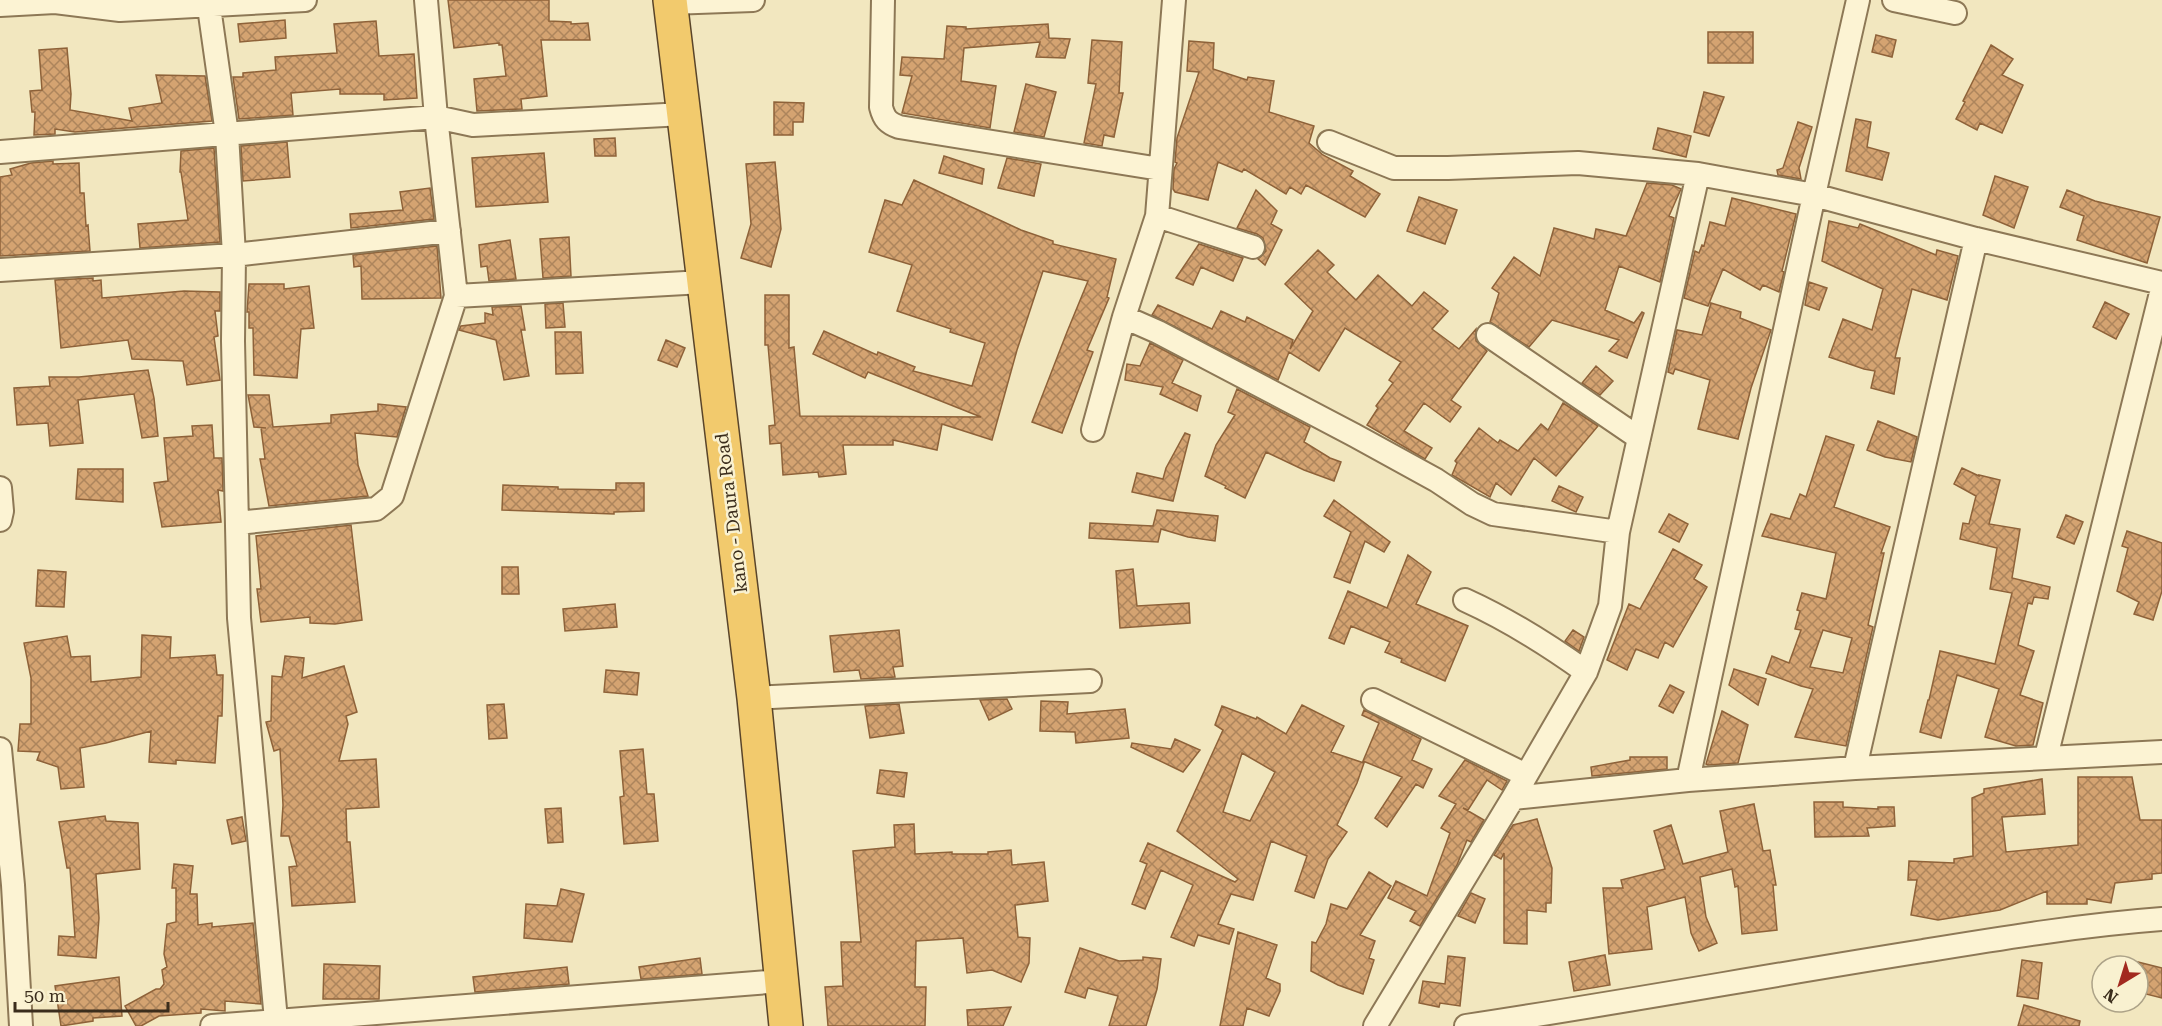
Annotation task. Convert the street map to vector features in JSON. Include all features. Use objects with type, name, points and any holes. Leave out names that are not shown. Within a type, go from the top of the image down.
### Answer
[{"type":"highway","name":"kano - Daura Road","points":[[670,2],[754,699],[786,1026]]},
{"type":"street","points":[[0,6],[55,2],[120,10],[208,3],[305,0]]},
{"type":"street","points":[[237,523],[376,509],[392,496],[456,296],[436,117],[426,0]]},
{"type":"street","points":[[670,2],[753,0]]},
{"type":"street","points":[[884,0],[881,107],[883,117],[889,123],[899,127],[1160,169]]},
{"type":"street","points":[[1093,430],[1124,317],[1157,216],[1174,0]]},
{"type":"street","points":[[1688,780],[1858,0]]},
{"type":"street","points":[[1894,0],[1955,13]]},
{"type":"street","points":[[208,3],[227,134],[234,255],[232,341],[239,618],[276,1020]]},
{"type":"street","points":[[0,152],[436,117],[473,125],[684,114]]},
{"type":"street","points":[[1329,142],[1394,168],[1578,163],[1698,174],[1814,195],[1976,239],[2162,283]]},
{"type":"street","points":[[1375,1026],[1513,798],[1586,672],[1610,606],[1618,532],[1698,174]]},
{"type":"street","points":[[1157,216],[1253,247]]},
{"type":"street","points":[[0,270],[234,255],[449,231]]},
{"type":"street","points":[[1855,768],[1976,239]]},
{"type":"street","points":[[456,296],[703,282]]},
{"type":"street","points":[[2046,757],[2162,289]]},
{"type":"street","points":[[1124,317],[1158,332],[1343,430],[1436,480],[1472,504],[1492,514],[1618,532]]},
{"type":"street","points":[[1488,335],[1639,438]]},
{"type":"street","points":[[0,488],[2,511],[0,520]]},
{"type":"street","points":[[1465,600],[1509,621],[1586,672]]},
{"type":"street","points":[[754,699],[1090,681]]},
{"type":"street","points":[[1373,700],[1526,775]]},
{"type":"street","points":[[0,749],[13,885],[21,1026]]},
{"type":"street","points":[[1513,798],[1688,780],[1855,768],[2162,752]]},
{"type":"street","points":[[1466,1026],[2085,926],[2162,919]]},
{"type":"street","points":[[212,1026],[781,981]]},
{"type":"building","points":[[448,0],[549,0],[549,21],[571,22],[571,24],[588,23],[590,40],[541,40],[547,96],[521,99],[522,109],[477,111],[474,79],[506,76],[502,45],[499,43],[454,48]]},
{"type":"building","points":[[285,20],[286,38],[240,42],[238,24]]},
{"type":"building","points":[[376,21],[379,56],[414,54],[417,98],[384,100],[384,94],[340,94],[340,89],[291,93],[293,115],[239,119],[233,77],[243,77],[243,73],[276,70],[275,57],[337,53],[334,24]]},
{"type":"building","points":[[1048,24],[1049,38],[1070,39],[1065,58],[1036,57],[1040,42],[964,48],[961,81],[996,86],[990,128],[902,113],[912,76],[900,75],[902,57],[944,59],[947,26],[966,27],[966,29]]},
{"type":"building","points":[[1708,32],[1753,32],[1753,63],[1708,63]]},
{"type":"building","points":[[1876,35],[1896,40],[1892,57],[1872,52]]},
{"type":"building","points":[[1092,40],[1122,42],[1119,93],[1123,93],[1114,137],[1104,135],[1102,146],[1084,143],[1096,84],[1088,83]]},
{"type":"building","points":[[1189,41],[1214,43],[1213,69],[1247,80],[1248,77],[1274,81],[1269,112],[1314,126],[1309,143],[1323,155],[1353,171],[1350,176],[1380,194],[1365,217],[1306,185],[1301,194],[1290,187],[1286,194],[1244,169],[1242,172],[1218,162],[1208,200],[1175,192],[1173,189],[1174,169],[1177,163],[1175,162],[1177,138],[1199,72],[1187,71]]},
{"type":"building","points":[[1991,45],[2013,59],[2002,75],[2023,85],[2002,133],[1980,123],[1977,130],[1956,119]]},
{"type":"building","points":[[67,48],[70,110],[132,121],[129,108],[162,103],[156,75],[205,76],[212,121],[75,132],[55,129],[55,134],[34,135],[35,112],[32,112],[30,91],[42,90],[39,50]]},
{"type":"building","points":[[1026,84],[1056,92],[1044,137],[1014,132]]},
{"type":"building","points":[[1704,92],[1724,97],[1709,136],[1694,132]]},
{"type":"building","points":[[774,102],[804,103],[803,122],[793,122],[793,135],[774,135]]},
{"type":"building","points":[[1856,119],[1871,122],[1867,147],[1889,153],[1882,180],[1846,171]]},
{"type":"building","points":[[1798,122],[1812,127],[1799,168],[1801,179],[1778,175],[1777,170],[1783,168]]},
{"type":"building","points":[[1658,128],[1691,136],[1686,157],[1653,149]]},
{"type":"building","points":[[615,138],[616,156],[595,156],[594,139]]},
{"type":"building","points":[[287,142],[290,177],[243,181],[241,146]]},
{"type":"building","points":[[214,148],[220,242],[140,248],[138,224],[188,220],[180,172],[181,151]]},
{"type":"building","points":[[544,153],[548,202],[476,207],[472,158]]},
{"type":"building","points":[[944,156],[984,169],[982,184],[939,173]]},
{"type":"building","points":[[1007,158],[1041,164],[1034,196],[998,188]]},
{"type":"building","points":[[53,161],[53,164],[79,163],[80,193],[84,193],[90,251],[0,256],[0,177],[12,175],[10,169],[31,163]]},
{"type":"building","points":[[775,162],[781,229],[771,267],[741,258],[751,224],[746,164]]},
{"type":"building","points":[[1995,176],[2028,187],[2014,228],[1983,215]]},
{"type":"building","points":[[914,180],[1021,230],[1053,241],[1053,244],[1116,259],[1107,297],[1109,298],[1087,350],[1093,352],[1062,433],[1032,422],[1088,281],[1043,271],[1017,350],[992,440],[942,424],[937,450],[893,440],[893,445],[843,445],[846,474],[819,477],[818,472],[783,475],[781,443],[770,444],[769,426],[775,425],[768,345],[765,345],[765,295],[789,295],[789,348],[794,347],[800,416],[981,417],[868,372],[865,378],[813,354],[824,331],[877,355],[878,352],[915,367],[913,371],[972,386],[985,343],[897,311],[912,265],[869,252],[885,200],[902,205]]},
{"type":"building","points":[[1647,183],[1672,185],[1681,189],[1669,216],[1674,218],[1660,282],[1619,266],[1605,310],[1634,323],[1642,312],[1644,313],[1627,358],[1609,351],[1619,340],[1552,320],[1529,347],[1490,322],[1499,293],[1492,288],[1514,257],[1540,276],[1554,228],[1594,239],[1596,229],[1626,236]]},
{"type":"building","points":[[430,188],[434,219],[351,228],[350,214],[403,210],[400,192]]},
{"type":"building","points":[[1256,190],[1277,211],[1271,224],[1282,230],[1265,265],[1258,259],[1266,251],[1263,238],[1237,228]]},
{"type":"building","points":[[2067,190],[2095,201],[2160,217],[2147,263],[2077,240],[2084,216],[2060,207]]},
{"type":"building","points":[[1419,197],[1457,210],[1445,244],[1407,231]]},
{"type":"building","points":[[1732,198],[1796,214],[1779,292],[1763,285],[1760,290],[1723,269],[1708,306],[1684,298],[1695,251],[1699,253],[1702,245],[1704,246],[1710,222],[1725,226]]},
{"type":"building","points":[[1829,221],[1858,228],[1860,224],[1936,255],[1937,250],[1958,256],[1947,300],[1912,289],[1895,358],[1900,358],[1894,394],[1871,388],[1875,371],[1829,357],[1843,319],[1872,330],[1883,289],[1822,261]]},
{"type":"building","points":[[569,237],[571,276],[543,278],[540,239]]},
{"type":"building","points":[[510,240],[516,279],[489,281],[487,266],[481,267],[479,245]]},
{"type":"building","points":[[1199,244],[1243,258],[1233,281],[1201,267],[1193,285],[1176,278]]},
{"type":"building","points":[[437,246],[441,298],[362,299],[361,266],[354,267],[353,255]]},
{"type":"building","points":[[1318,250],[1334,265],[1327,272],[1356,300],[1378,275],[1412,306],[1424,292],[1448,311],[1432,329],[1459,349],[1476,329],[1476,341],[1487,351],[1451,400],[1461,407],[1450,422],[1424,403],[1404,431],[1432,448],[1425,459],[1367,425],[1378,408],[1376,406],[1393,383],[1389,380],[1401,362],[1345,328],[1319,371],[1289,352],[1278,380],[1152,315],[1158,305],[1212,329],[1221,311],[1245,322],[1247,317],[1293,340],[1290,349],[1313,311],[1285,284]]},
{"type":"building","points":[[93,278],[93,281],[101,280],[102,298],[184,291],[220,292],[220,311],[215,311],[218,336],[214,337],[220,380],[187,385],[183,361],[132,359],[128,340],[61,348],[55,280]]},
{"type":"building","points":[[1809,282],[1827,288],[1819,310],[1805,305]]},
{"type":"building","points":[[249,284],[284,284],[284,289],[309,286],[314,328],[301,329],[297,378],[254,375],[253,328],[249,328],[249,312],[247,312]]},
{"type":"building","points":[[2105,302],[2129,314],[2116,339],[2093,327]]},
{"type":"building","points":[[563,303],[565,327],[546,328],[545,304]]},
{"type":"building","points":[[1711,303],[1741,312],[1740,318],[1771,330],[1751,388],[1738,439],[1698,429],[1710,380],[1675,369],[1673,374],[1668,372],[1677,330],[1702,335]]},
{"type":"building","points":[[521,306],[525,330],[521,330],[529,376],[504,380],[496,340],[459,330],[461,326],[485,323],[485,313],[493,315],[492,307]]},
{"type":"building","points":[[555,332],[581,332],[583,373],[556,374]]},
{"type":"building","points":[[666,340],[685,348],[677,367],[658,360]]},
{"type":"building","points":[[1150,343],[1183,360],[1172,383],[1201,396],[1197,411],[1160,394],[1163,387],[1125,380],[1127,364],[1140,366]]},
{"type":"building","points":[[1596,366],[1613,381],[1600,395],[1582,383]]},
{"type":"building","points":[[148,370],[158,436],[142,438],[134,394],[78,400],[83,443],[50,446],[48,423],[17,425],[14,388],[50,386],[49,377],[79,377]]},
{"type":"building","points":[[1237,389],[1310,427],[1304,442],[1341,462],[1334,481],[1266,452],[1245,498],[1205,476],[1216,445],[1235,415],[1228,412]]},
{"type":"building","points":[[248,395],[269,395],[273,427],[331,423],[331,415],[378,411],[378,404],[406,407],[397,437],[355,433],[358,465],[368,496],[269,506],[260,459],[265,459],[261,428],[266,428],[254,427]]},
{"type":"building","points":[[1563,403],[1598,426],[1556,476],[1534,458],[1511,495],[1496,483],[1490,497],[1452,475],[1457,463],[1455,461],[1479,428],[1498,443],[1500,440],[1518,451],[1541,424],[1548,430]]},
{"type":"building","points":[[1878,421],[1917,437],[1911,462],[1885,457],[1867,450]]},
{"type":"building","points":[[212,425],[214,458],[222,458],[223,491],[218,490],[221,522],[162,527],[154,483],[168,481],[164,438],[193,436],[192,426]]},
{"type":"building","points":[[1185,433],[1190,435],[1173,501],[1132,492],[1137,473],[1163,479],[1166,468]]},
{"type":"building","points":[[1826,436],[1854,445],[1834,507],[1890,527],[1881,553],[1884,553],[1868,625],[1873,627],[1846,746],[1795,737],[1813,689],[1766,673],[1772,656],[1789,663],[1801,630],[1795,629],[1802,593],[1826,599],[1836,553],[1762,536],[1771,514],[1790,519],[1800,494],[1806,497]],"holes":[[[1823,630],[1852,638],[1843,673],[1810,667]]]},
{"type":"building","points":[[1962,468],[1979,476],[2000,480],[1989,524],[2020,529],[2012,578],[2050,587],[2048,599],[2034,597],[2032,604],[2028,603],[2018,645],[2034,651],[2020,695],[2043,703],[2033,745],[2016,746],[1985,737],[1999,689],[1957,675],[1941,738],[1920,732],[1940,651],[1995,664],[2012,593],[1990,589],[1997,548],[1960,539],[1963,523],[1969,524],[1976,496],[1954,484]]},
{"type":"building","points":[[78,469],[123,469],[123,502],[76,499]]},
{"type":"building","points":[[616,483],[644,483],[644,511],[614,512],[614,514],[502,510],[503,485],[616,490]]},
{"type":"building","points":[[1559,486],[1583,497],[1576,512],[1552,501]]},
{"type":"building","points":[[1334,500],[1390,542],[1384,552],[1365,541],[1350,583],[1334,577],[1351,532],[1324,516]]},
{"type":"building","points":[[1157,510],[1218,516],[1215,541],[1188,537],[1161,529],[1158,542],[1089,538],[1090,523],[1153,526]]},
{"type":"building","points":[[1669,514],[1688,524],[1679,542],[1659,532]]},
{"type":"building","points":[[2066,515],[2083,522],[2074,544],[2057,537]]},
{"type":"building","points":[[351,525],[362,620],[335,624],[310,623],[310,617],[261,622],[257,589],[261,589],[256,536]]},
{"type":"building","points":[[2127,531],[2162,543],[2162,591],[2153,620],[2134,614],[2139,602],[2117,591],[2128,548],[2122,546]]},
{"type":"building","points":[[1673,549],[1702,565],[1694,579],[1707,587],[1673,647],[1665,642],[1658,658],[1636,649],[1627,670],[1607,660],[1629,604],[1640,609]]},
{"type":"building","points":[[1408,555],[1431,572],[1416,604],[1468,626],[1445,681],[1401,662],[1402,659],[1385,652],[1390,642],[1351,626],[1344,644],[1329,638],[1348,591],[1387,608]]},
{"type":"building","points":[[502,567],[518,567],[519,594],[502,594]]},
{"type":"building","points":[[1133,569],[1137,606],[1189,603],[1190,623],[1120,628],[1116,571]]},
{"type":"building","points":[[38,570],[66,572],[64,607],[36,606]]},
{"type":"building","points":[[615,604],[617,627],[565,631],[563,609]]},
{"type":"building","points":[[899,630],[903,666],[893,667],[895,677],[861,679],[859,670],[834,672],[830,636]]},
{"type":"building","points":[[1573,630],[1584,637],[1579,651],[1565,641]]},
{"type":"building","points":[[142,635],[171,637],[170,658],[215,655],[217,675],[223,675],[222,716],[218,716],[215,763],[176,760],[176,764],[149,762],[151,731],[80,748],[84,787],[61,789],[58,767],[37,760],[40,752],[18,751],[20,724],[31,724],[31,678],[24,643],[67,636],[71,657],[90,656],[91,682],[141,677]]},
{"type":"building","points":[[285,656],[304,658],[302,678],[344,666],[357,712],[346,716],[348,724],[339,761],[376,759],[379,807],[346,809],[347,842],[350,842],[355,902],[292,906],[289,867],[297,866],[289,836],[281,836],[283,805],[280,749],[274,751],[266,722],[271,721],[272,676],[282,677]]},
{"type":"building","points":[[1734,669],[1766,679],[1758,705],[1729,685]]},
{"type":"building","points":[[606,670],[639,673],[637,695],[604,692]]},
{"type":"building","points":[[1670,685],[1684,692],[1673,713],[1659,706]]},
{"type":"building","points":[[1007,699],[1012,709],[989,720],[980,700]]},
{"type":"building","points":[[1041,701],[1068,702],[1067,714],[1125,709],[1129,738],[1076,743],[1075,732],[1040,731]]},
{"type":"building","points":[[504,704],[507,738],[489,739],[487,705]]},
{"type":"building","points":[[899,704],[904,733],[870,738],[865,706]]},
{"type":"building","points":[[1302,705],[1344,726],[1331,752],[1364,763],[1337,825],[1347,832],[1328,859],[1314,898],[1295,891],[1307,856],[1271,841],[1253,900],[1231,894],[1218,924],[1234,929],[1229,944],[1198,935],[1194,946],[1171,937],[1193,885],[1161,870],[1145,909],[1132,904],[1147,864],[1140,861],[1148,843],[1235,882],[1238,879],[1177,831],[1223,730],[1215,725],[1222,706],[1256,719],[1257,717],[1286,734]],"holes":[[[1242,753],[1275,772],[1250,821],[1223,812]]]},
{"type":"building","points":[[1364,710],[1421,739],[1412,760],[1432,769],[1423,788],[1416,784],[1387,827],[1375,818],[1402,777],[1363,761],[1379,723],[1362,715]]},
{"type":"building","points":[[1722,711],[1748,725],[1738,763],[1708,765],[1706,764]]},
{"type":"building","points":[[1175,739],[1200,750],[1183,772],[1131,747],[1132,743],[1171,749]]},
{"type":"building","points":[[643,749],[647,794],[654,794],[658,841],[624,844],[620,797],[624,796],[620,751]]},
{"type":"building","points":[[1630,757],[1667,757],[1667,769],[1592,776],[1591,767],[1630,760]]},
{"type":"building","points":[[1465,760],[1507,781],[1502,790],[1487,780],[1468,810],[1463,808],[1484,820],[1471,842],[1467,840],[1457,865],[1420,926],[1410,921],[1416,911],[1388,898],[1396,881],[1427,896],[1450,833],[1441,828],[1456,804],[1439,796]]},
{"type":"building","points":[[880,770],[907,773],[904,797],[877,793]]},
{"type":"building","points":[[2078,777],[2132,777],[2140,820],[2162,820],[2162,873],[2152,874],[2152,879],[2115,883],[2111,903],[2087,899],[2087,904],[2047,904],[2047,891],[2000,910],[1938,920],[1911,915],[1917,880],[1908,880],[1909,861],[1954,863],[1954,859],[1973,856],[1972,798],[1984,793],[1984,789],[2042,779],[2045,814],[2002,817],[2006,852],[2078,845]]},
{"type":"building","points":[[1814,802],[1843,802],[1843,807],[1878,809],[1878,807],[1894,807],[1895,826],[1867,828],[1869,836],[1815,837]]},
{"type":"building","points":[[1754,804],[1763,851],[1770,850],[1776,885],[1773,885],[1777,930],[1742,934],[1738,886],[1735,887],[1732,869],[1700,877],[1706,917],[1717,943],[1699,951],[1691,933],[1685,897],[1647,907],[1652,949],[1609,954],[1603,888],[1623,888],[1621,880],[1665,869],[1654,831],[1671,825],[1683,864],[1728,852],[1720,811]]},
{"type":"building","points":[[561,808],[563,842],[548,843],[545,809]]},
{"type":"building","points":[[105,816],[106,821],[138,823],[140,869],[96,874],[99,918],[96,958],[58,955],[59,936],[75,937],[70,868],[67,868],[59,822]]},
{"type":"building","points":[[242,817],[246,841],[232,844],[227,820]]},
{"type":"building","points":[[1537,819],[1552,868],[1551,903],[1546,903],[1546,912],[1527,910],[1527,944],[1504,943],[1504,853],[1501,859],[1494,855],[1513,825]]},
{"type":"building","points":[[914,824],[915,854],[952,852],[952,854],[988,854],[988,852],[1011,850],[1012,865],[1044,862],[1048,901],[1015,905],[1018,937],[1030,938],[1029,963],[1021,982],[992,970],[967,973],[963,938],[916,941],[915,987],[926,987],[925,1026],[828,1026],[825,987],[843,986],[841,942],[861,942],[853,851],[895,847],[894,825]]},
{"type":"building","points":[[174,864],[193,866],[190,894],[197,894],[198,925],[212,923],[212,927],[253,923],[261,1004],[225,1001],[225,1011],[201,1009],[201,1013],[159,1016],[141,1026],[136,1026],[125,1006],[160,989],[164,984],[162,970],[167,967],[164,954],[167,924],[176,922],[176,888],[172,888]]},
{"type":"building","points":[[1369,872],[1391,886],[1360,935],[1375,941],[1369,958],[1374,960],[1363,994],[1338,985],[1311,971],[1312,942],[1316,943],[1326,924],[1331,904],[1347,909]]},
{"type":"building","points":[[561,889],[584,894],[572,942],[524,938],[526,904],[557,906]]},
{"type":"building","points":[[1471,893],[1485,899],[1475,923],[1458,916]]},
{"type":"building","points":[[1238,932],[1277,945],[1266,978],[1280,984],[1280,991],[1269,1016],[1247,1008],[1243,1026],[1220,1026]]},
{"type":"building","points":[[1080,948],[1119,961],[1143,960],[1143,957],[1161,959],[1157,989],[1146,1026],[1109,1026],[1118,996],[1088,988],[1085,998],[1065,992]]},
{"type":"building","points":[[1605,955],[1610,985],[1574,991],[1569,962]]},
{"type":"building","points":[[1448,956],[1465,958],[1460,1006],[1440,1003],[1439,1007],[1419,1003],[1423,981],[1445,984]]},
{"type":"building","points":[[700,958],[702,974],[641,979],[639,967]]},
{"type":"building","points":[[2022,960],[2042,963],[2038,999],[2017,996]]},
{"type":"building","points":[[324,964],[380,966],[379,999],[323,999]]},
{"type":"building","points":[[2150,965],[2162,968],[2162,998],[2150,995]]},
{"type":"building","points":[[567,967],[569,984],[475,992],[473,977]]},
{"type":"building","points":[[119,977],[122,1016],[93,1018],[93,1021],[61,1026],[55,986]]},
{"type":"building","points":[[2024,1005],[2080,1021],[2079,1026],[2018,1026]]},
{"type":"building","points":[[1011,1007],[1003,1026],[968,1026],[967,1010]]}]
